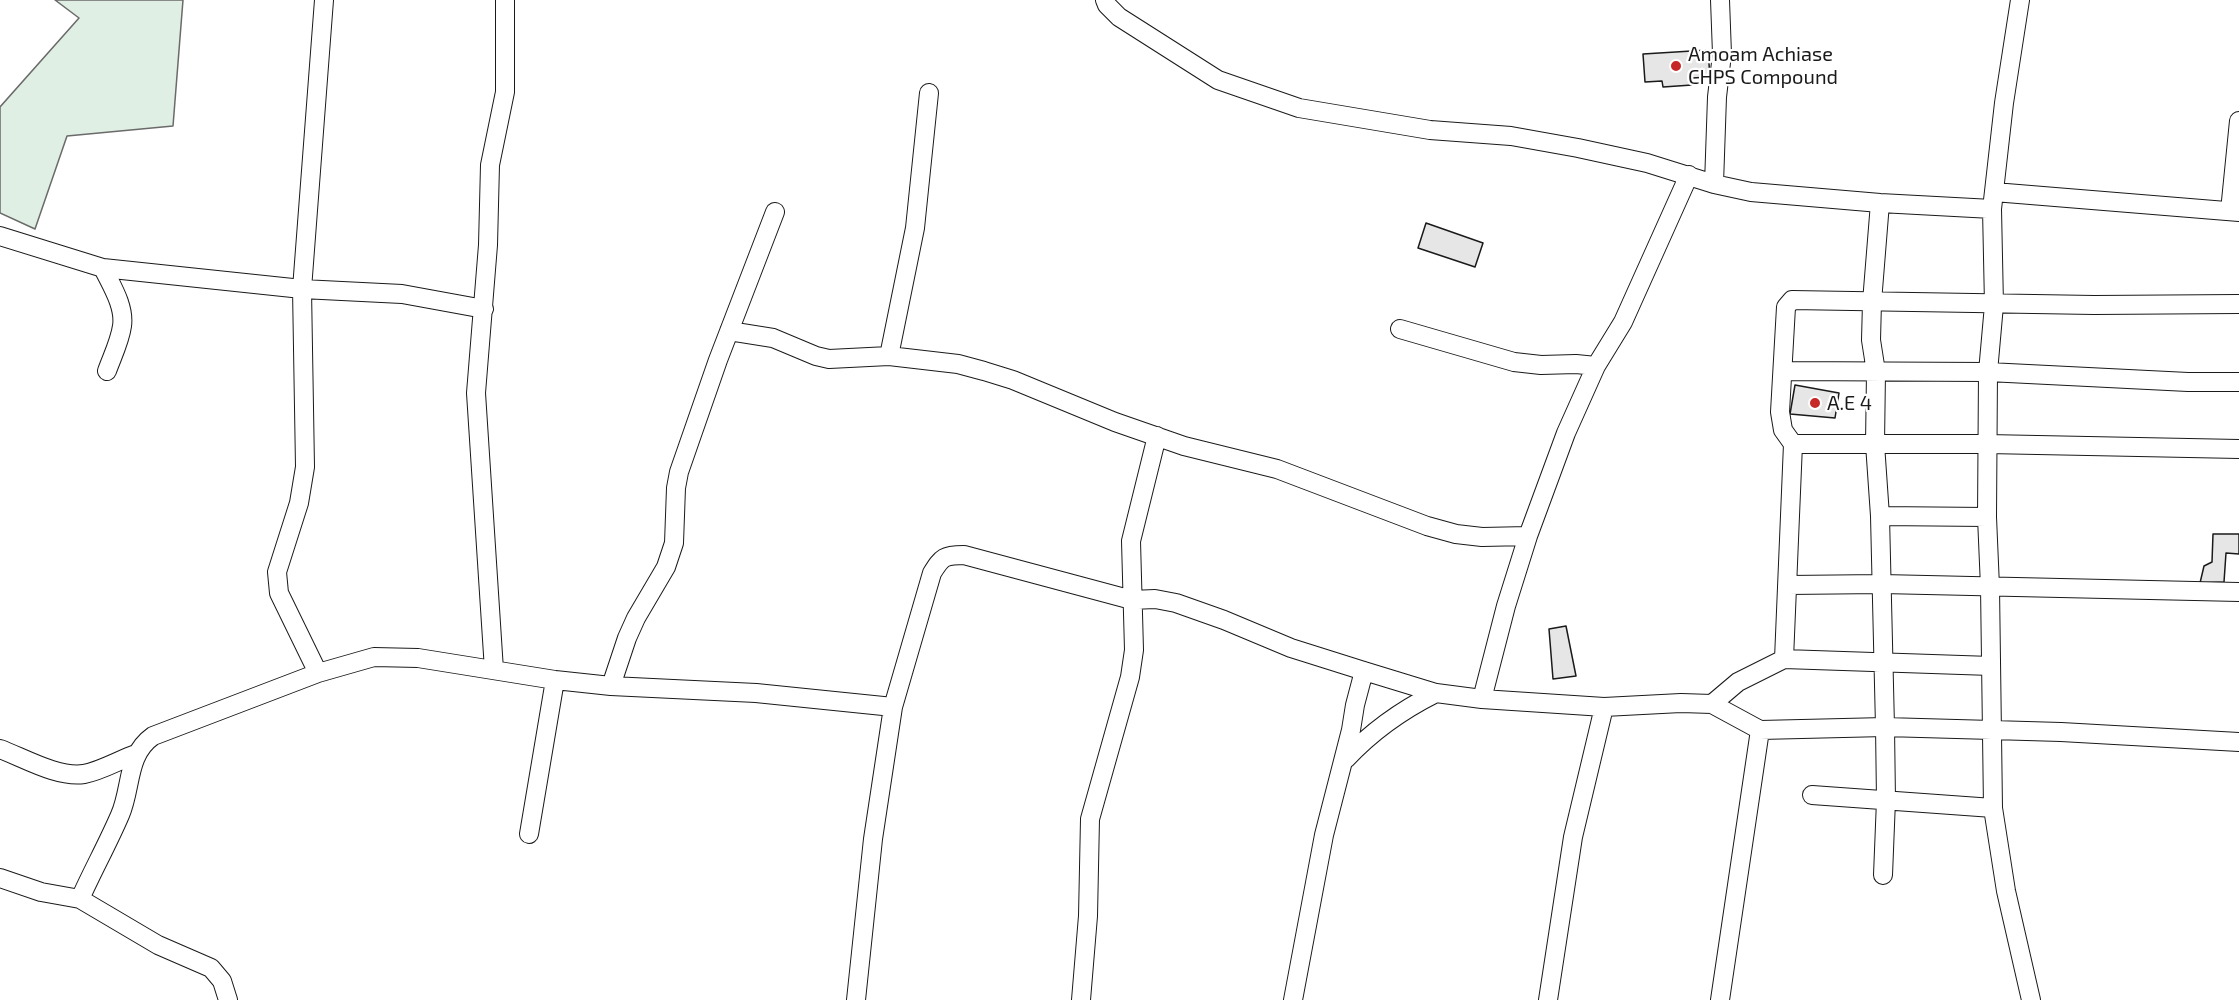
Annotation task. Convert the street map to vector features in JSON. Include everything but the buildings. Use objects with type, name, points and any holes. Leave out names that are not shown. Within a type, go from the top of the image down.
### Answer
[{"type":"street","points":[[318,673],[279,593],[277,572],[299,504],[305,467],[302,289],[324,0]]},
{"type":"street","points":[[494,670],[476,393],[488,245],[490,165],[505,92],[505,0]]},
{"type":"street","points":[[1105,0],[1119,17],[1218,80],[1299,108],[1430,130],[1511,136],[1546,142],[1647,163],[1714,184],[1751,192],[1880,203],[1993,200],[2234,212],[2239,121]]},
{"type":"street","points":[[1714,184],[1717,97],[1722,54],[1720,0]]},
{"type":"street","points":[[2020,0],[2004,103],[1993,200],[1994,304],[1988,372],[1987,518],[1993,808],[2006,891],[2031,1000]]},
{"type":"street","points":[[889,356],[915,228],[928,93]]},
{"type":"street","points":[[1482,699],[1506,606],[1528,536],[1566,433],[1596,366],[1623,322],[1689,175]]},
{"type":"street","points":[[1880,203],[1871,340],[1876,372],[1875,444],[1882,584],[1886,800],[1883,874]]},
{"type":"street","points":[[611,686],[632,628],[666,567],[674,543],[676,488],[679,472],[774,212]]},
{"type":"street","points":[[0,236],[103,268],[302,289],[402,294],[484,309]]},
{"type":"street","points":[[103,268],[117,300],[122,319],[122,327],[107,372]]},
{"type":"street","points":[[1784,659],[1793,444],[1783,430],[1780,412],[1786,307],[1792,300],[1872,303],[2239,304]]},
{"type":"street","points":[[1400,329],[1514,362],[1596,366]]},
{"type":"street","points":[[729,331],[773,338],[828,359],[889,356],[958,364],[984,370],[1115,422],[1184,446],[1277,469],[1437,529],[1482,537],[1528,536]]},
{"type":"street","points":[[1783,370],[1988,372],[2188,382],[2239,382]]},
{"type":"street","points":[[1081,1000],[1088,916],[1090,819],[1130,677],[1134,650],[1131,541],[1157,436]]},
{"type":"street","points":[[1793,444],[1987,444],[2239,449]]},
{"type":"street","points":[[1880,516],[1987,518]]},
{"type":"street","points":[[856,1000],[873,839],[893,708],[932,573],[943,557],[951,555],[964,555],[1132,600],[1155,599],[1176,603],[1291,648],[1436,693],[1482,699],[1604,707],[1681,703],[1712,704],[1760,730],[1885,728],[1992,730],[2239,742]]},
{"type":"street","points":[[1788,585],[1882,584],[2239,592]]},
{"type":"street","points":[[80,899],[121,813],[136,754],[143,743],[153,736],[318,673],[374,657],[418,658],[555,680],[611,686],[756,693],[893,708]]},
{"type":"street","points":[[1712,704],[1738,682],[1784,659],[1991,666]]},
{"type":"street","points":[[1293,1000],[1324,835],[1364,671]]},
{"type":"street","points":[[529,834],[555,680]]},
{"type":"street","points":[[1342,763],[1365,738],[1382,725],[1414,703],[1436,693]]},
{"type":"street","points":[[1548,1000],[1573,837],[1604,707]]},
{"type":"street","points":[[1720,1000],[1760,730]]},
{"type":"street","points":[[0,749],[63,774],[75,775],[136,754]]},
{"type":"street","points":[[1812,795],[1993,808]]},
{"type":"street","points":[[0,878],[42,892],[80,899],[158,945],[211,968],[222,981],[228,1000]]},
{"type":"green space","points":[[55,0],[183,0],[173,126],[67,136],[35,229],[0,213],[0,107],[79,18]]},
{"type":"place","name":"Amoam Achiase CHPS Compound","points":[[1676,66]]},
{"type":"place","name":"A.E 4","points":[[1815,403]]}]
